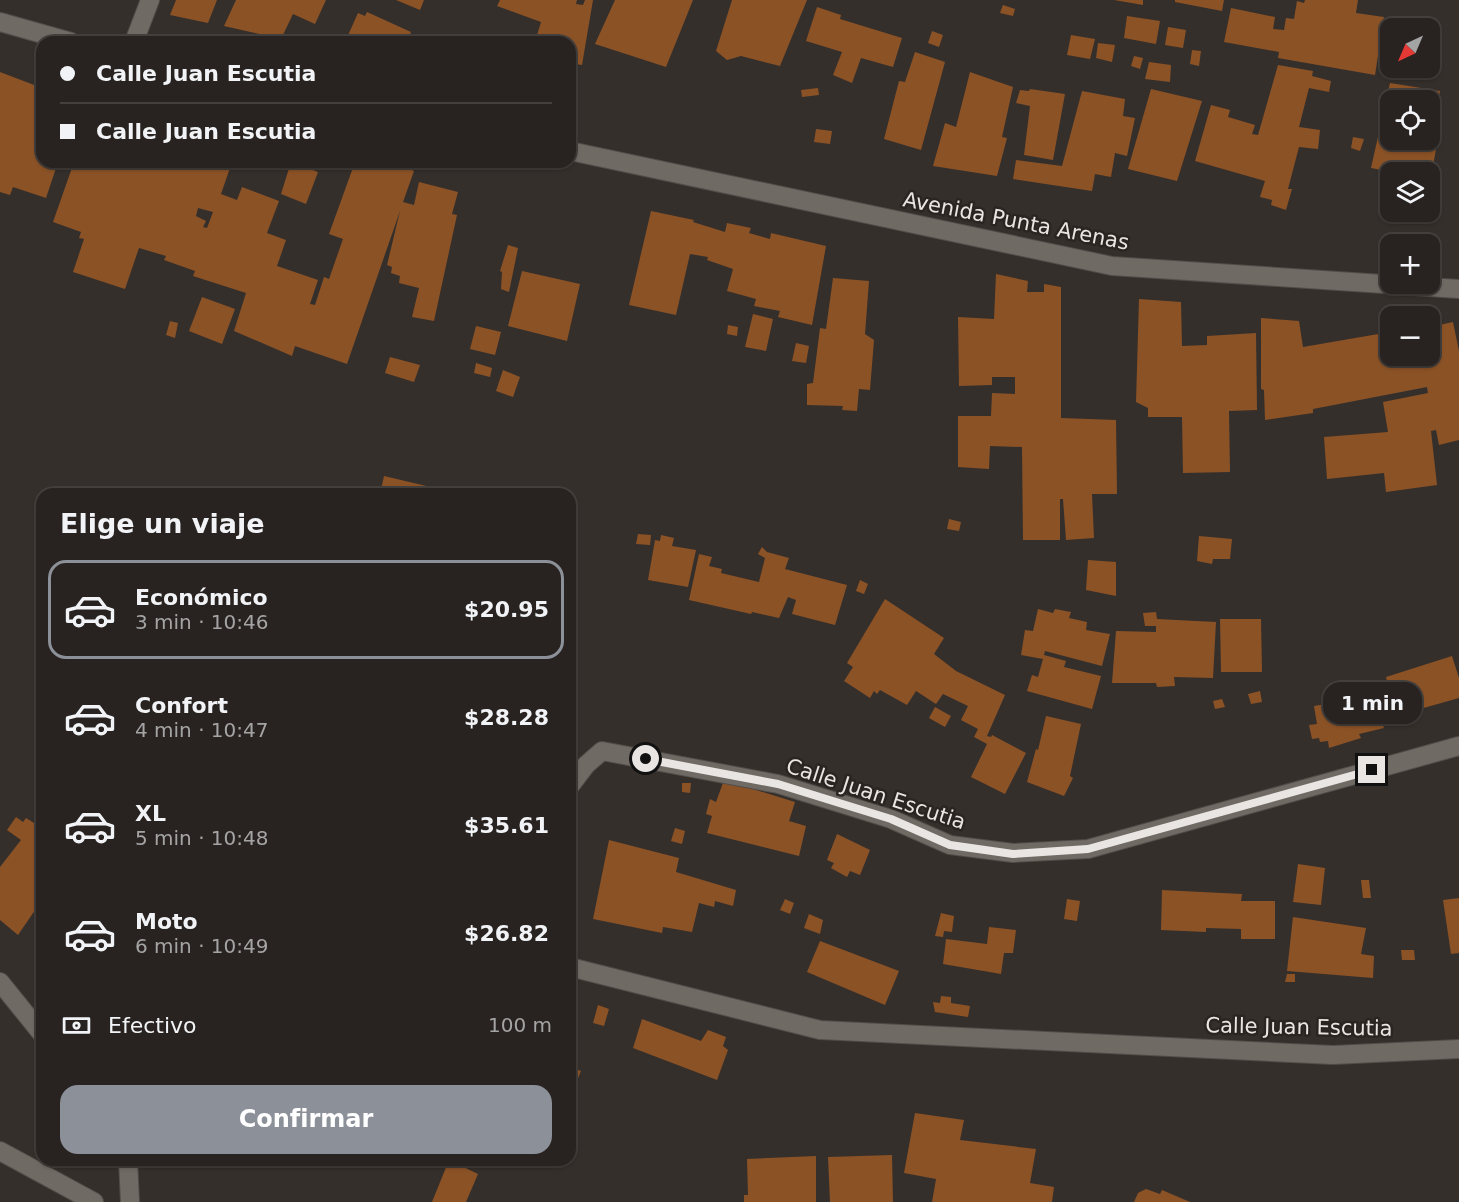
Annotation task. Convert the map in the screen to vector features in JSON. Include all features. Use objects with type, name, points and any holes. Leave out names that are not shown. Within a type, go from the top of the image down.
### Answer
[{"type":"street","points":[[136,36],[150,0]]},
{"type":"street","points":[[0,22],[50,36]]},
{"type":"street","name":"Avenida Punta Arenas","points":[[576,152],[1112,266],[1459,289]]},
{"type":"street","name":"Calle Juan Escutia","points":[[576,778],[586,765],[602,751],[778,784],[891,819],[950,845],[1013,854],[1088,849],[1459,746]]},
{"type":"street","name":"Calle Juan Escutia","points":[[576,969],[820,1030],[1333,1055],[1459,1049]]},
{"type":"street","points":[[0,982],[36,1027]]},
{"type":"street","points":[[0,1151],[94,1202]]},
{"type":"street","points":[[128,1166],[130,1202]]},
{"type":"building","points":[[176,0],[217,0],[208,23],[170,15]]},
{"type":"building","points":[[236,0],[326,0],[315,24],[293,14],[282,36],[268,36],[224,26]]},
{"type":"building","points":[[396,0],[424,0],[420,10]]},
{"type":"building","points":[[500,0],[577,0],[576,4],[583,5],[585,0],[593,0],[582,65],[576,64],[576,36],[537,36],[541,22],[497,6]]},
{"type":"building","points":[[615,0],[693,0],[666,67],[595,44]]},
{"type":"building","points":[[732,0],[807,0],[780,66],[741,56],[727,60],[716,51]]},
{"type":"building","points":[[1114,0],[1143,0],[1143,5]]},
{"type":"building","points":[[1175,0],[1224,0],[1222,11],[1175,2]]},
{"type":"building","points":[[1305,0],[1358,0],[1356,13],[1384,17],[1380,18],[1380,43],[1375,75],[1278,58],[1279,52],[1224,42],[1231,8],[1275,17],[1273,29],[1284,30],[1286,18],[1294,19],[1297,1],[1304,3]]},
{"type":"building","points":[[1003,5],[1015,9],[1013,16],[1000,13]]},
{"type":"building","points":[[817,7],[841,15],[840,19],[902,38],[893,67],[861,58],[852,83],[833,75],[842,52],[806,41]]},
{"type":"building","points":[[367,12],[411,32],[409,36],[348,36],[358,13],[365,16]]},
{"type":"building","points":[[1127,16],[1160,21],[1156,44],[1124,38]]},
{"type":"building","points":[[1168,27],[1186,30],[1183,48],[1165,45]]},
{"type":"building","points":[[932,31],[943,35],[939,47],[928,43]]},
{"type":"building","points":[[1071,35],[1095,39],[1090,59],[1067,55]]},
{"type":"building","points":[[1098,43],[1115,45],[1112,62],[1096,58]]},
{"type":"building","points":[[1192,50],[1201,51],[1199,66],[1190,64]]},
{"type":"building","points":[[915,52],[945,62],[921,150],[884,139],[899,81],[905,82]]},
{"type":"building","points":[[1134,56],[1143,58],[1140,69],[1131,66]]},
{"type":"building","points":[[1149,62],[1171,65],[1170,82],[1145,79]]},
{"type":"building","points":[[1278,65],[1313,71],[1312,76],[1331,81],[1329,92],[1309,88],[1299,127],[1320,130],[1318,149],[1299,147],[1288,189],[1292,189],[1286,210],[1271,205],[1272,200],[1260,197],[1265,181],[1195,161],[1211,105],[1230,110],[1228,117],[1255,125],[1252,134],[1258,135]]},
{"type":"building","points":[[0,72],[36,86],[36,168],[56,168],[46,198],[13,187],[10,195],[0,192]]},
{"type":"building","points":[[970,72],[1013,87],[1002,137],[1007,138],[997,176],[933,166],[945,123],[956,127]]},
{"type":"building","points":[[1390,83],[1434,90],[1388,90]]},
{"type":"building","points":[[818,88],[819,95],[802,97],[801,90]]},
{"type":"building","points":[[1030,89],[1065,94],[1053,160],[1024,155],[1030,106],[1016,103],[1020,90],[1029,91]]},
{"type":"building","points":[[1151,89],[1202,101],[1177,181],[1128,169]]},
{"type":"building","points":[[1082,91],[1125,99],[1123,116],[1135,118],[1127,156],[1115,153],[1111,177],[1095,174],[1092,191],[1013,179],[1016,160],[1062,166]]},
{"type":"building","points":[[1380,128],[1380,150],[1436,150],[1434,162],[1380,162],[1380,170],[1371,168]]},
{"type":"building","points":[[816,129],[832,131],[830,144],[814,142]]},
{"type":"building","points":[[1353,137],[1364,139],[1360,151],[1351,148]]},
{"type":"building","points":[[72,168],[230,168],[221,194],[237,200],[242,187],[279,201],[267,233],[286,240],[277,266],[318,280],[310,304],[315,305],[324,277],[329,279],[343,239],[329,234],[353,168],[406,168],[414,171],[403,202],[414,205],[419,182],[458,192],[452,214],[457,215],[434,321],[412,317],[419,288],[399,283],[400,276],[391,273],[392,267],[387,265],[400,211],[347,364],[295,346],[292,356],[234,331],[246,293],[193,276],[195,271],[164,260],[166,256],[139,248],[125,289],[73,272],[84,239],[79,238],[81,232],[53,222]],"holes":[[[198,208],[213,212],[207,228],[203,227],[206,221],[196,216]]]},
{"type":"building","points":[[289,168],[307,168],[318,172],[306,204],[281,194]]},
{"type":"building","points":[[651,211],[694,220],[693,222],[725,232],[727,223],[751,228],[749,233],[770,239],[771,233],[826,246],[812,325],[778,317],[780,311],[754,306],[756,299],[727,291],[733,269],[707,260],[708,257],[690,254],[676,315],[629,305]]},
{"type":"building","points":[[508,245],[518,248],[509,292],[501,289],[502,272],[500,271]]},
{"type":"building","points":[[522,271],[580,284],[567,341],[508,326]]},
{"type":"building","points":[[996,274],[1028,281],[1027,292],[1044,292],[1044,284],[1061,287],[1061,418],[1116,420],[1117,494],[1092,494],[1094,538],[1066,540],[1063,499],[1060,499],[1060,540],[1023,540],[1022,447],[990,446],[989,469],[958,467],[958,416],[991,416],[992,393],[1015,394],[1015,377],[992,377],[992,385],[959,386],[958,317],[994,319]]},
{"type":"building","points":[[833,278],[869,281],[865,334],[874,340],[870,390],[859,389],[857,411],[842,410],[843,406],[807,405],[807,384],[813,383],[820,328],[826,329]]},
{"type":"building","points":[[202,297],[235,309],[222,344],[189,331]]},
{"type":"building","points":[[1139,299],[1181,302],[1182,346],[1207,345],[1207,336],[1256,333],[1257,410],[1229,411],[1230,472],[1183,473],[1182,417],[1148,417],[1148,408],[1136,402]]},
{"type":"building","points":[[753,314],[773,319],[766,351],[745,347]]},
{"type":"building","points":[[1261,318],[1299,321],[1303,347],[1380,334],[1380,366],[1440,366],[1440,325],[1453,322],[1459,351],[1459,440],[1439,445],[1436,430],[1431,431],[1437,485],[1386,492],[1384,473],[1327,479],[1324,437],[1388,432],[1383,402],[1428,393],[1427,387],[1313,409],[1313,413],[1265,420],[1264,390],[1261,389]]},
{"type":"building","points":[[170,321],[178,323],[175,338],[166,335]]},
{"type":"building","points":[[728,325],[738,327],[737,336],[727,334]]},
{"type":"building","points":[[476,326],[501,332],[495,355],[470,349]]},
{"type":"building","points":[[796,343],[809,346],[806,363],[792,361]]},
{"type":"building","points":[[390,357],[420,365],[414,382],[385,373]]},
{"type":"building","points":[[476,363],[492,368],[490,377],[474,373]]},
{"type":"building","points":[[503,370],[520,377],[513,397],[496,391]]},
{"type":"building","points":[[384,476],[435,488],[381,488]]},
{"type":"building","points":[[949,519],[961,522],[959,531],[947,529]]},
{"type":"building","points":[[638,534],[651,535],[650,545],[636,544]]},
{"type":"building","points":[[661,535],[674,538],[672,546],[696,550],[688,587],[648,580],[655,540],[660,541]]},
{"type":"building","points":[[1199,536],[1232,539],[1230,559],[1213,559],[1212,564],[1197,561]]},
{"type":"building","points":[[762,547],[767,552],[789,558],[785,569],[847,585],[835,625],[792,614],[796,600],[788,597],[779,618],[689,600],[699,554],[712,557],[709,566],[722,569],[721,573],[759,582],[765,558],[758,554]]},
{"type":"building","points":[[1088,560],[1116,562],[1116,596],[1086,590]]},
{"type":"building","points":[[860,580],[868,584],[864,594],[856,591]]},
{"type":"building","points":[[885,599],[944,638],[934,654],[956,671],[1005,695],[987,736],[992,735],[1026,753],[1005,794],[971,777],[987,744],[974,737],[978,729],[961,720],[968,706],[943,694],[936,704],[916,691],[907,705],[880,690],[877,694],[874,691],[870,698],[844,681],[853,667],[847,663]]},
{"type":"building","points":[[1038,609],[1053,613],[1055,609],[1071,612],[1069,618],[1087,622],[1086,630],[1110,634],[1102,666],[1045,651],[1044,655],[1066,661],[1064,667],[1101,676],[1092,709],[1027,691],[1032,675],[1038,677],[1043,659],[1021,655],[1025,630],[1033,631]]},
{"type":"building","points":[[1156,612],[1157,619],[1216,622],[1213,678],[1174,677],[1175,686],[1157,687],[1156,683],[1112,683],[1116,631],[1156,632],[1156,626],[1145,626],[1143,613]]},
{"type":"building","points":[[1220,619],[1261,619],[1262,672],[1221,672]]},
{"type":"building","points":[[1452,656],[1459,678],[1459,698],[1381,720],[1384,728],[1359,734],[1361,738],[1329,748],[1328,741],[1320,742],[1319,738],[1312,739],[1309,725],[1317,724],[1314,706],[1351,700],[1389,689],[1386,677]]},
{"type":"building","points":[[1260,691],[1262,702],[1251,704],[1248,694]]},
{"type":"building","points":[[1222,699],[1225,707],[1215,709],[1213,701]]},
{"type":"building","points":[[935,707],[951,716],[945,727],[929,718]]},
{"type":"building","points":[[1046,716],[1081,724],[1070,776],[1073,778],[1064,796],[1027,782]]},
{"type":"building","points":[[724,780],[795,802],[789,821],[806,826],[799,856],[707,833],[712,816],[706,814],[710,799],[716,802]]},
{"type":"building","points":[[682,783],[691,783],[690,793],[682,792]]},
{"type":"building","points":[[16,817],[23,822],[26,818],[34,823],[36,820],[36,909],[18,935],[0,920],[0,867],[21,840],[7,830]]},
{"type":"building","points":[[675,828],[685,831],[682,844],[671,841]]},
{"type":"building","points":[[837,834],[870,850],[860,875],[850,871],[847,877],[831,868],[834,863],[827,860]]},
{"type":"building","points":[[609,840],[679,858],[676,872],[736,890],[733,906],[715,901],[714,907],[699,903],[692,932],[663,927],[662,933],[593,919]]},
{"type":"building","points":[[1298,864],[1325,868],[1321,905],[1293,902]]},
{"type":"building","points":[[1361,880],[1369,880],[1371,898],[1363,898]]},
{"type":"building","points":[[1162,890],[1242,894],[1241,901],[1275,901],[1275,939],[1241,939],[1241,929],[1206,928],[1206,932],[1161,930]]},
{"type":"building","points":[[1459,898],[1459,953],[1451,954],[1443,900]]},
{"type":"building","points":[[785,899],[794,903],[790,914],[780,910]]},
{"type":"building","points":[[1067,899],[1080,901],[1077,921],[1064,919]]},
{"type":"building","points":[[941,913],[954,916],[952,932],[944,931],[943,937],[935,936]]},
{"type":"building","points":[[809,914],[823,920],[820,934],[804,928]]},
{"type":"building","points":[[1293,917],[1366,928],[1361,954],[1374,956],[1373,978],[1287,971]]},
{"type":"building","points":[[989,927],[1016,930],[1013,953],[1004,953],[1001,974],[943,964],[946,939],[987,944]]},
{"type":"building","points":[[820,941],[899,971],[885,1005],[807,972]]},
{"type":"building","points":[[1401,950],[1414,950],[1415,960],[1402,960]]},
{"type":"building","points":[[1287,974],[1295,974],[1295,982],[1285,982]]},
{"type":"building","points":[[941,996],[951,997],[951,1003],[970,1006],[968,1017],[935,1012],[933,1002],[940,1003]]},
{"type":"building","points":[[598,1005],[609,1009],[604,1026],[593,1023]]},
{"type":"building","points":[[642,1019],[701,1041],[708,1030],[726,1037],[723,1046],[728,1050],[717,1080],[633,1048]]},
{"type":"building","points":[[576,1069],[581,1071],[576,1083]]},
{"type":"building","points":[[915,1113],[964,1120],[960,1140],[1036,1149],[1030,1183],[1054,1187],[1052,1202],[932,1202],[936,1179],[904,1173]]},
{"type":"building","points":[[892,1155],[893,1202],[830,1202],[828,1157]]},
{"type":"building","points":[[816,1156],[816,1202],[744,1202],[744,1195],[748,1195],[747,1159]]},
{"type":"building","points":[[447,1166],[461,1166],[478,1174],[466,1202],[432,1202]]},
{"type":"building","points":[[1146,1189],[1160,1194],[1162,1190],[1190,1202],[1134,1202],[1138,1193]]},
{"type":"route","points":[[646,759],[778,784],[891,819],[950,845],[1013,854],[1088,849],[1372,770]]}]
